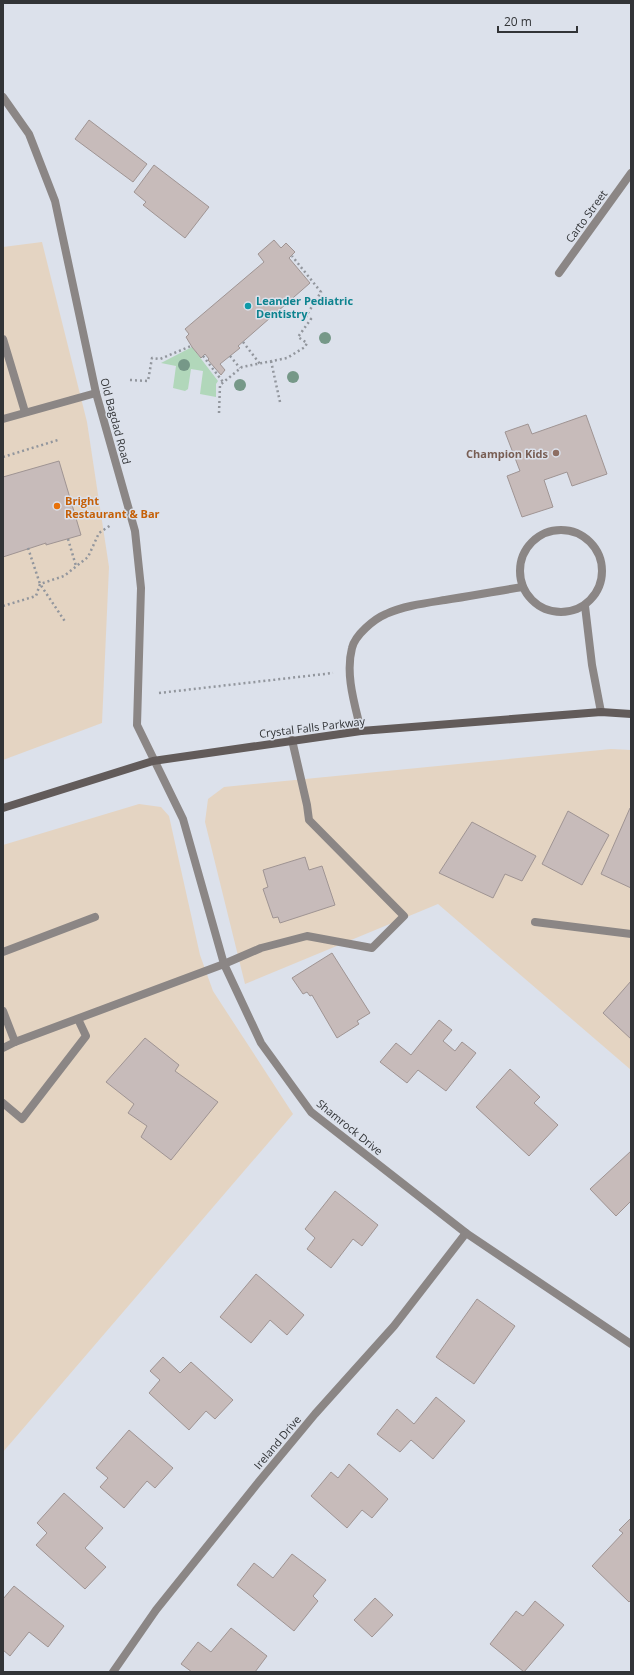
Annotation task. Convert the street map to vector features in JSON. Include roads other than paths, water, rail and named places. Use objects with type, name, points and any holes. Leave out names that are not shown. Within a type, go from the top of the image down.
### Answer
[{"type":"main road","name":"Crystal Falls Parkway","points":[[3,808],[153,761],[292,740],[361,732],[600,712],[631,714]]},
{"type":"street","name":"Old Bagdad Road","points":[[3,97],[29,134],[55,201],[96,393],[135,531],[140,588],[137,725],[153,761]]},
{"type":"street","name":"Carto Street","points":[[559,273],[631,173]]},
{"type":"street","points":[[3,338],[25,412]]},
{"type":"street","points":[[3,419],[96,393]]},
{"type":"street","points":[[559,529],[573,531],[585,537],[595,546],[601,558],[603,571],[601,585],[585,606],[572,612],[558,613],[544,609],[532,601],[523,587],[520,576],[520,562],[525,549],[535,539],[546,532],[559,529]]},
{"type":"street","points":[[361,732],[351,688],[350,671],[352,646],[362,632],[375,620],[386,613],[423,604],[523,587]]},
{"type":"street","points":[[585,606],[592,665],[600,712]]},
{"type":"street","points":[[3,1048],[15,1042],[224,964],[261,948],[307,936],[372,948],[404,916],[309,820],[308,805],[292,740]]},
{"type":"street","name":"Shamrock Drive","points":[[153,761],[183,819],[224,964],[261,1043],[311,1112],[466,1233],[631,1344]]},
{"type":"street","points":[[3,952],[95,917]]},
{"type":"street","points":[[535,922],[631,934]]},
{"type":"street","points":[[3,1012],[15,1042]]},
{"type":"street","points":[[3,1103],[22,1119],[86,1036],[78,1019]]},
{"type":"street","name":"Ireland Drive","points":[[113,1672],[156,1610],[257,1484],[315,1414],[394,1326],[466,1233]]},
{"type":"place","name":"Leander Pediatric Dentistry","points":[[248,306]]},
{"type":"place","name":"Champion Kids","points":[[556,453]]},
{"type":"place","name":"Bright Restaurant & Bar","points":[[57,506]]}]
